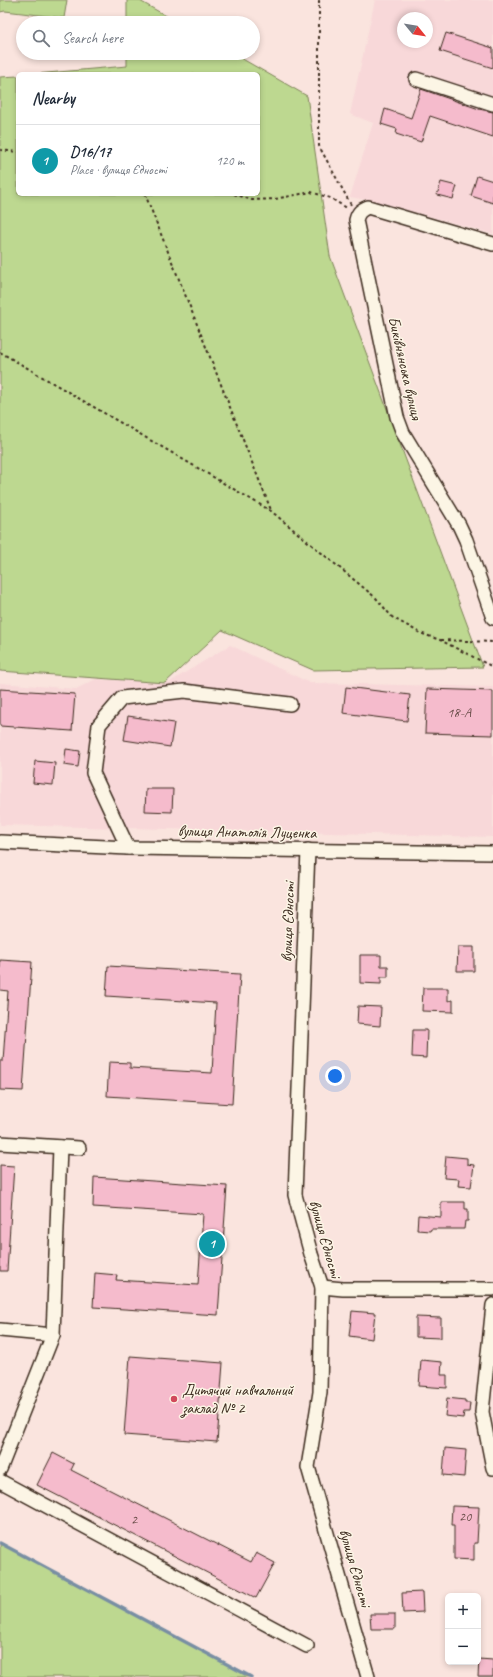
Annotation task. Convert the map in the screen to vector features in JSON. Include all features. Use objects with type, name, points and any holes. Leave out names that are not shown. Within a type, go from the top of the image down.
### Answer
[{"type":"street","points":[[416,79],[493,104]]},
{"type":"street","points":[[363,210],[493,244]]},
{"type":"street","name":"Биківнянська вулиця","points":[[363,210],[356,220],[396,417],[403,433],[459,525],[466,540],[493,618]]},
{"type":"street","points":[[128,848],[93,773],[98,725],[122,698],[184,691],[290,704]]},
{"type":"street","name":"вулиця Анатолія Луценка","points":[[0,842],[128,848],[493,852]]},
{"type":"street","name":"вулиця Єдності","points":[[308,850],[295,1195],[311,1254],[322,1287],[320,1392],[308,1467],[368,1677]]},
{"type":"street","points":[[0,1143],[79,1148]]},
{"type":"street","points":[[0,1469],[53,1335],[60,1147]]},
{"type":"street","points":[[322,1287],[343,1289],[493,1289]]},
{"type":"street","points":[[493,1306],[488,1410],[493,1468]]},
{"type":"street","points":[[0,1330],[53,1335]]},
{"type":"street","points":[[0,1481],[307,1646]]},
{"type":"path","points":[[319,0],[319,146],[345,196],[363,210]]},
{"type":"path","points":[[0,150],[16,152]]},
{"type":"path","points":[[240,196],[252,200],[275,199],[311,192],[363,210]]},
{"type":"path","points":[[146,196],[271,511]]},
{"type":"path","points":[[0,352],[271,511],[376,598],[392,616],[420,633],[440,640],[493,666]]},
{"type":"path","points":[[440,640],[493,642]]},
{"type":"shaded area","points":[[375,0],[493,0],[493,234],[378,202],[350,197],[373,123],[350,114]]},
{"type":"shaded area","points":[[230,645],[310,683],[493,687],[493,837],[0,825],[0,683],[76,689],[96,679],[170,682]]},
{"type":"green space","points":[[0,0],[67,0],[64,16],[47,16],[5,11],[0,12]]},
{"type":"green space","points":[[127,0],[138,0],[167,16],[127,16]]},
{"type":"green space","points":[[127,60],[244,60],[307,96],[330,256],[483,667],[313,670],[222,630],[165,683],[0,671],[0,77],[16,76],[16,196],[260,196],[260,72],[58,72],[127,66]]},
{"type":"green space","points":[[0,1543],[251,1677],[0,1677]]},
{"type":"building","points":[[446,33],[493,48],[493,68],[440,51]]},
{"type":"building","points":[[421,89],[479,109],[493,112],[493,137],[430,116],[421,142],[396,134],[397,129],[381,124],[385,109],[411,118]]},
{"type":"building","points":[[477,176],[493,181],[493,203],[471,196]]},
{"type":"building","points":[[441,182],[457,186],[453,199],[437,195]]},
{"type":"building","points":[[346,687],[410,695],[407,721],[343,713]]},
{"type":"building","points":[[0,689],[75,694],[72,731],[0,726]]},
{"type":"building","points":[[427,689],[493,691],[493,735],[425,733]]},
{"type":"building","points":[[128,716],[174,723],[170,747],[124,740]]},
{"type":"building","points":[[66,749],[80,751],[78,767],[64,765]]},
{"type":"building","points":[[35,761],[55,763],[53,785],[33,783]]},
{"type":"building","points":[[146,789],[173,789],[172,812],[145,811]]},
{"type":"building","points":[[458,947],[474,947],[474,971],[457,971]]},
{"type":"building","points":[[360,955],[381,955],[381,966],[388,966],[388,977],[381,977],[381,984],[360,983]]},
{"type":"building","points":[[0,960],[32,962],[23,1091],[0,1090],[0,1061],[3,1061],[8,991],[0,990]]},
{"type":"building","points":[[108,966],[240,974],[232,1104],[107,1096],[109,1062],[130,1063],[130,1068],[212,1073],[216,1003],[106,996]]},
{"type":"building","points":[[423,988],[448,988],[448,1001],[453,1000],[453,1012],[422,1011]]},
{"type":"building","points":[[358,1006],[381,1007],[380,1026],[357,1024]]},
{"type":"building","points":[[413,1030],[427,1030],[426,1058],[412,1057]]},
{"type":"building","points":[[446,1156],[467,1158],[467,1164],[474,1165],[471,1187],[458,1186],[459,1179],[444,1178]]},
{"type":"building","points":[[0,1165],[14,1166],[7,1271],[0,1271]]},
{"type":"building","points":[[94,1177],[227,1186],[218,1315],[93,1307],[95,1273],[117,1275],[116,1280],[198,1285],[203,1214],[93,1207]]},
{"type":"building","points":[[441,1202],[465,1202],[465,1209],[468,1209],[468,1221],[465,1221],[464,1229],[431,1229],[430,1231],[417,1230],[418,1215],[441,1217]]},
{"type":"building","points":[[352,1311],[375,1313],[372,1339],[349,1336]]},
{"type":"building","points":[[416,1317],[441,1318],[441,1338],[416,1337]]},
{"type":"building","name":"Дитячий навчальний заклад № 2","points":[[130,1356],[223,1363],[217,1442],[124,1435]]},
{"type":"building","points":[[421,1360],[442,1362],[441,1375],[447,1375],[447,1388],[419,1386]]},
{"type":"building","points":[[447,1398],[465,1400],[465,1403],[470,1403],[469,1412],[464,1412],[463,1418],[445,1416]]},
{"type":"building","points":[[445,1448],[466,1450],[464,1477],[443,1475]]},
{"type":"building","points":[[53,1453],[74,1464],[71,1470],[251,1562],[256,1553],[275,1563],[256,1598],[37,1485]]},
{"type":"building","points":[[452,1506],[479,1507],[477,1543],[474,1543],[474,1560],[454,1559],[454,1525],[451,1525]]},
{"type":"building","points":[[422,1592],[423,1612],[403,1613],[402,1593]]},
{"type":"building","points":[[370,1614],[395,1614],[395,1629],[371,1629]]},
{"type":"building","points":[[481,1659],[493,1660],[493,1677],[478,1677],[479,1665],[481,1665]]},
{"type":"waterway","points":[[0,1543],[251,1677]]},
{"type":"place","name":"D16/17","points":[[212,1244]]},
{"type":"place","name":"Дитячий навчальний заклад № 2","points":[[174,1399]]}]
